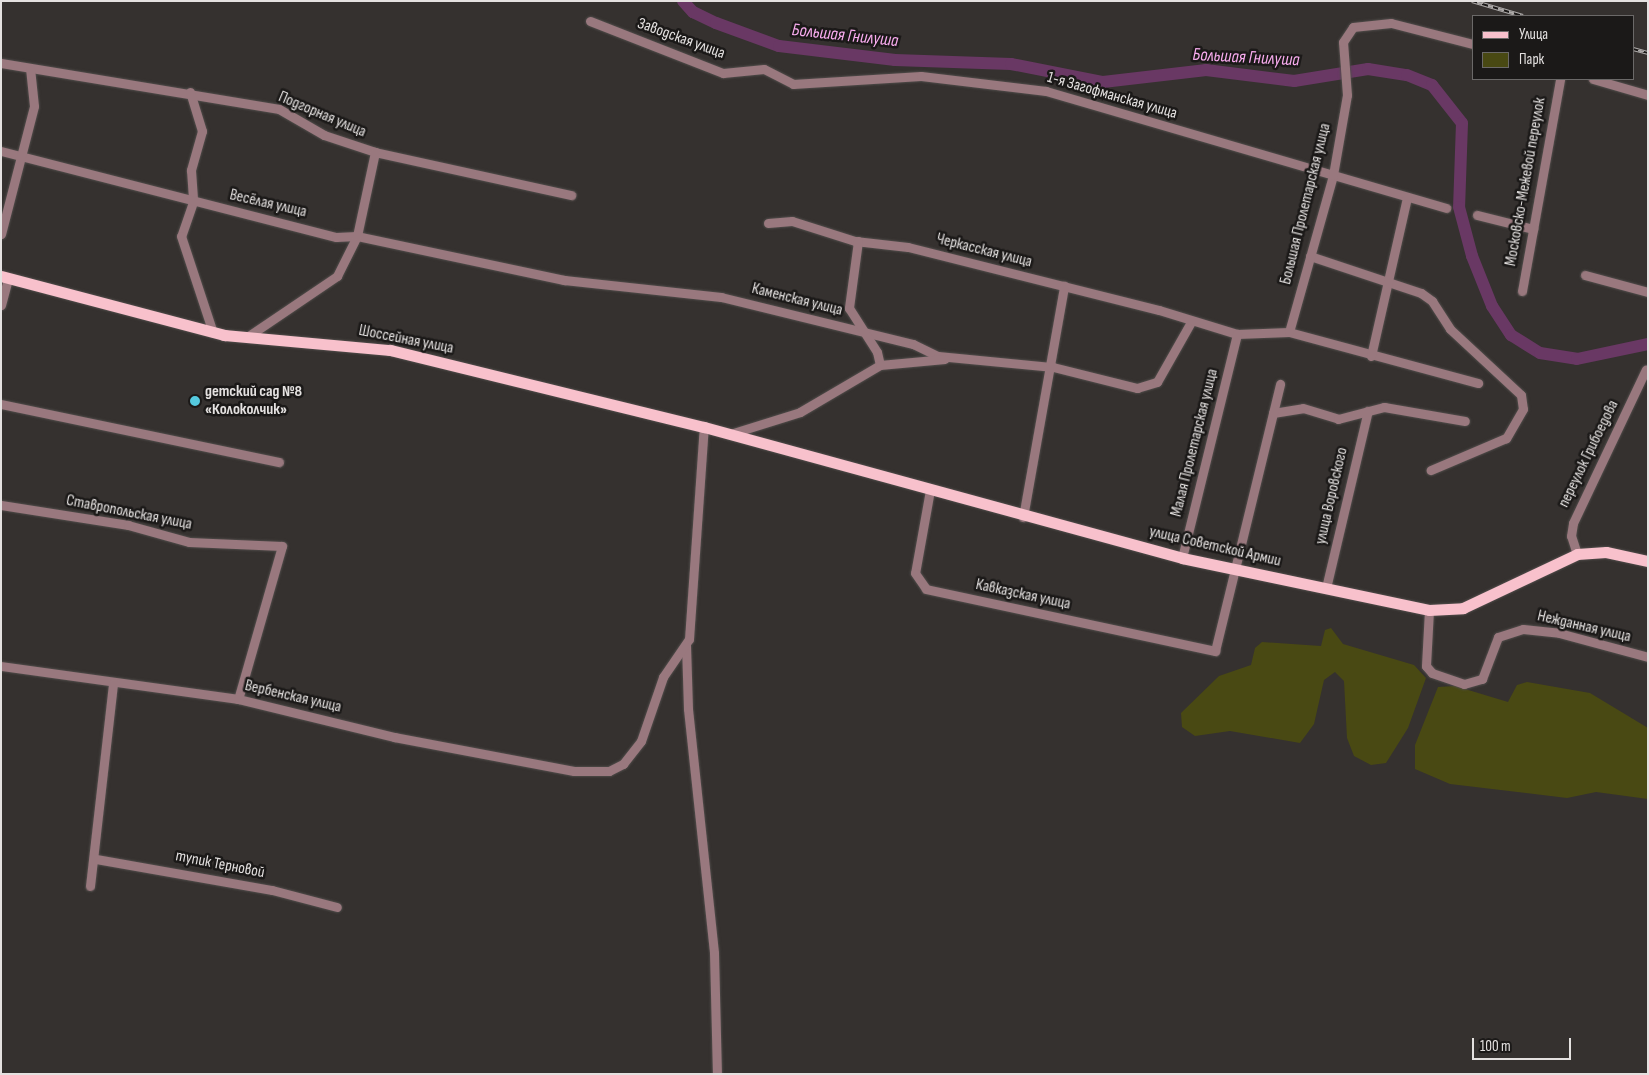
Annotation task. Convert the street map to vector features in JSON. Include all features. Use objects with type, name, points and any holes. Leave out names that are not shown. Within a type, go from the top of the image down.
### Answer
[{"type":"main road","name":"Шоссейная улица","points":[[4,278],[213,333],[390,350],[773,446]]},
{"type":"main road","name":"улица Советской Армии","points":[[773,446],[1024,517],[1182,558],[1429,610],[1463,608],[1577,554],[1606,552],[1648,561]]},
{"type":"street","name":"Заводская улица","points":[[590,21],[722,72],[764,68]]},
{"type":"street","name":"Большая Пролетарская улица","points":[[1288,332],[1332,175],[1347,95],[1346,75],[1341,48],[1352,27],[1392,23],[1472,44]]},
{"type":"street","name":"Подгорная улица","points":[[1,63],[30,69],[190,92],[279,110],[324,135],[375,152],[571,195]]},
{"type":"street","name":"1-я Загофманская улица","points":[[764,68],[793,84],[921,76],[1046,92],[1446,208]]},
{"type":"street","points":[[1,234],[34,106],[30,69]]},
{"type":"street","name":"Московско-Межевой переулок","points":[[1522,290],[1560,80]]},
{"type":"street","points":[[1596,80],[1648,95]]},
{"type":"street","points":[[190,92],[202,131],[192,170],[192,202],[182,236],[213,333]]},
{"type":"street","name":"Весёлая улица","points":[[1,151],[192,202],[336,237],[356,236],[530,274]]},
{"type":"street","points":[[247,337],[330,284],[356,236],[375,152]]},
{"type":"street","points":[[1371,356],[1407,196]]},
{"type":"street","points":[[1477,215],[1533,229]]},
{"type":"street","name":"Черкасская улица","points":[[768,224],[792,221],[858,241],[908,247],[1064,286],[1237,334],[1288,332],[1371,356],[1478,383]]},
{"type":"street","points":[[858,241],[849,308],[862,332],[872,344],[880,365]]},
{"type":"street","points":[[1310,256],[1432,301],[1450,329],[1521,395],[1523,409],[1506,438],[1431,470]]},
{"type":"street","name":"Каменская улица","points":[[530,274],[721,297],[862,332],[950,358],[1053,367],[1137,388],[1152,387],[1191,322]]},
{"type":"street","points":[[1585,275],[1648,292]]},
{"type":"street","points":[[1,305],[4,278]]},
{"type":"street","points":[[1024,517],[1053,367],[1064,286]]},
{"type":"street","name":"Малая Пролетарская улица","points":[[1182,558],[1237,334]]},
{"type":"street","points":[[730,434],[800,412],[880,365],[950,358]]},
{"type":"street","name":"переулок Грибоедова","points":[[1577,554],[1570,532],[1577,512],[1645,375]]},
{"type":"street","points":[[1238,570],[1280,384]]},
{"type":"street","points":[[1,404],[279,462]]},
{"type":"street","points":[[1273,413],[1303,408],[1338,419],[1368,411],[1399,409],[1465,421]]},
{"type":"street","name":"улица Воровского","points":[[1326,588],[1368,411]]},
{"type":"street","points":[[704,428],[694,622],[686,645],[688,709],[714,953],[717,1074]]},
{"type":"street","name":"Кавказская улица","points":[[930,490],[915,573],[926,589],[1215,651],[1238,570]]},
{"type":"street","name":"Ставропольская улица","points":[[1,505],[128,526],[189,542],[282,546],[238,699]]},
{"type":"street","name":"Нежданная улица","points":[[1429,610],[1428,670],[1464,684],[1482,679],[1498,638],[1523,629],[1559,633],[1648,658]]},
{"type":"street","name":"Вербенская улица","points":[[1,666],[238,699],[394,737],[574,771],[609,771],[630,755],[646,733],[664,677],[686,645]]},
{"type":"street","points":[[90,886],[96,859],[113,683]]},
{"type":"street","name":"тупик Терновой","points":[[96,859],[272,890],[336,907]]},
{"type":"green space","points":[[1331,628],[1343,644],[1414,665],[1426,678],[1408,728],[1386,763],[1371,765],[1354,756],[1347,738],[1344,681],[1335,672],[1324,680],[1314,724],[1300,743],[1230,731],[1195,736],[1182,727],[1181,713],[1219,676],[1251,665],[1255,648],[1262,642],[1321,646],[1325,630]]},
{"type":"green space","points":[[1527,682],[1590,693],[1648,728],[1648,799],[1596,792],[1567,798],[1450,784],[1415,769],[1415,745],[1438,687],[1455,686],[1508,702],[1517,685]]},
{"type":"waterway","name":"Большая Гнилуша","points":[[683,1],[693,12],[716,23],[779,46],[895,60],[1011,64],[1103,82],[1206,70],[1294,81],[1368,69],[1407,75],[1432,85],[1462,123],[1459,207],[1472,256],[1492,306],[1511,335],[1540,353],[1577,359],[1648,344]]},
{"type":"railway","points":[[1472,1],[1520,15]]},
{"type":"railway","points":[[1634,49],[1648,53]]},
{"type":"place","name":"детский сад №8 «Колоколчик»","points":[[195,401]]}]
